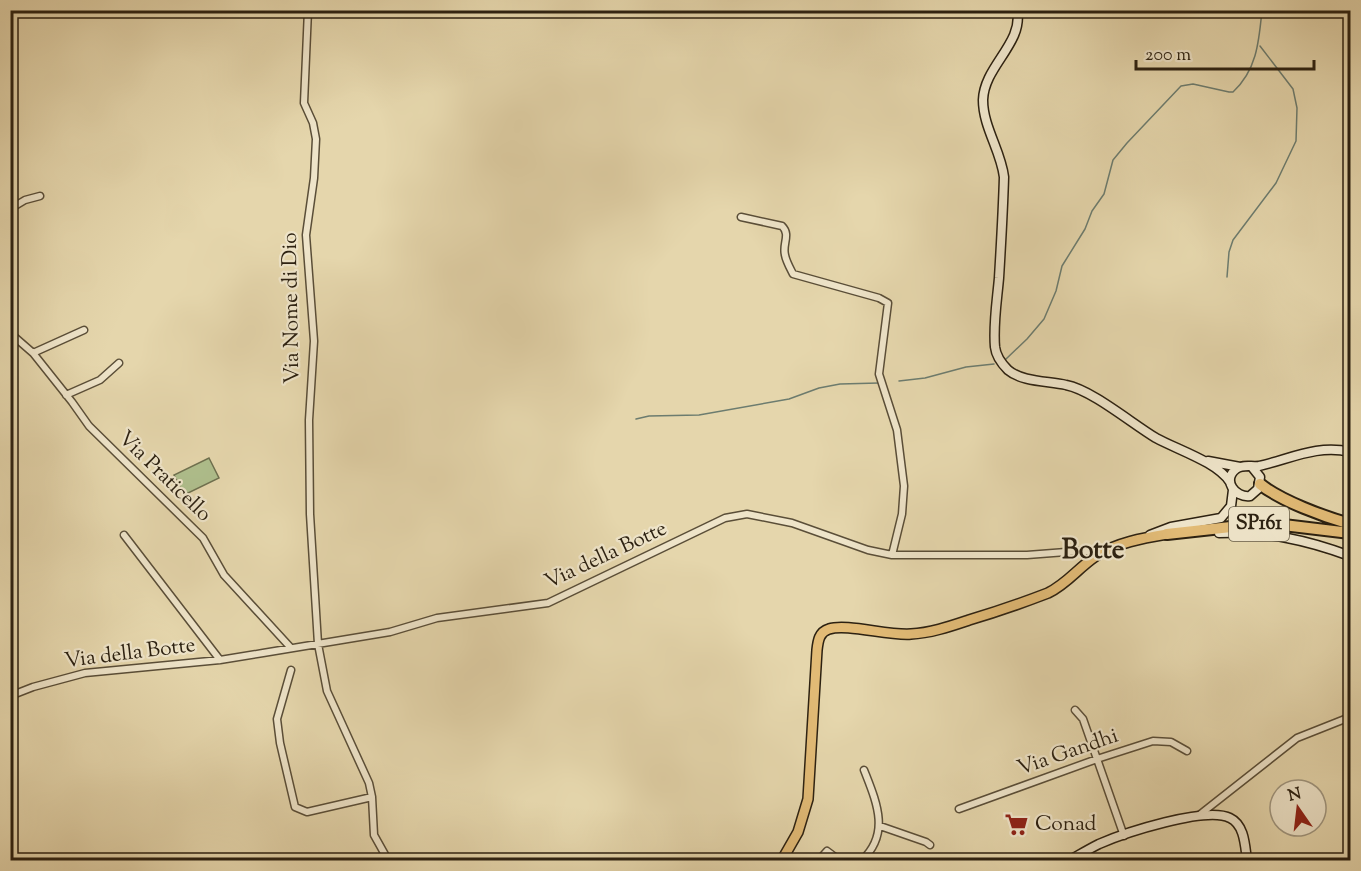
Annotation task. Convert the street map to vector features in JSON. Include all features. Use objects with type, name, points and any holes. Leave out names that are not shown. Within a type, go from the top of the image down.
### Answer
[{"type":"highway","name":"SP161","points":[[1260,480],[1276,494],[1350,524]]},
{"type":"highway","name":"SP161","points":[[1167,534],[1267,524],[1350,532]]},
{"type":"main road","points":[[1017,10],[1019,20],[1017,31],[991,72],[983,99],[986,118],[1001,158],[1004,177],[995,348],[998,358],[1011,373],[1068,385],[1101,402],[1141,429],[1225,474],[1239,495],[1250,496],[1258,489],[1265,469],[1274,462]]},
{"type":"main road","points":[[1204,461],[1252,467],[1315,450],[1336,449],[1350,452]]},
{"type":"main road","points":[[782,861],[798,832],[808,799],[818,639],[826,629],[840,627],[895,635],[914,634],[940,629],[1048,593],[1066,583],[1096,556],[1115,547],[1166,529],[1221,518],[1231,506],[1233,473],[1240,467]]},
{"type":"main road","points":[[1252,467],[1260,480]]},
{"type":"main road","points":[[1144,538],[1167,534],[1241,532],[1272,534],[1305,541],[1350,556]]},
{"type":"main road","points":[[1070,861],[1101,843],[1158,825],[1197,816],[1231,818],[1243,837],[1246,861]]},
{"type":"street","name":"Via Nome di Dio","points":[[308,10],[304,103],[313,123],[316,139],[314,178],[306,235],[314,341],[309,420],[310,514],[318,644],[327,691],[369,783],[374,835],[388,861]]},
{"type":"street","points":[[10,209],[25,200],[40,196]]},
{"type":"street","points":[[741,217],[782,226],[786,230],[784,251],[793,274],[879,298],[888,303],[879,374],[897,430],[904,486],[903,514],[892,555]]},
{"type":"street","points":[[33,353],[84,330]]},
{"type":"street","name":"Via Praticello","points":[[10,333],[33,353],[89,426],[203,538],[224,575],[291,648]]},
{"type":"street","points":[[66,395],[100,380],[119,363]]},
{"type":"street","name":"Via della Botte","points":[[10,696],[55,680],[85,673],[220,660],[390,632],[437,618],[548,603],[725,518],[747,514],[792,523],[868,550],[892,555],[1028,555],[1088,551],[1096,556]]},
{"type":"street","name":"Via della Botte","points":[[124,535],[220,660]]},
{"type":"street","points":[[291,670],[277,719],[280,743],[296,807],[307,812],[372,797]]},
{"type":"street","points":[[1075,710],[1083,719],[1124,836]]},
{"type":"street","points":[[1197,816],[1297,738],[1350,717]]},
{"type":"street","name":"Via Gandhi","points":[[959,809],[1153,741],[1171,742],[1187,752]]},
{"type":"street","points":[[862,861],[878,837],[880,826],[878,809],[864,770]]},
{"type":"street","points":[[880,826],[930,845]]},
{"type":"street","points":[[819,861],[826,851],[840,861]]},
{"type":"green space","points":[[209,458],[219,478],[184,495],[174,475]]},
{"type":"waterway","points":[[1006,359],[1044,319],[1056,291],[1062,266],[1104,194],[1113,160],[1181,86],[1193,84],[1233,92],[1252,65],[1258,44],[1262,10]]},
{"type":"waterway","points":[[1227,277],[1229,252],[1233,240],[1276,183],[1296,141],[1297,108],[1293,89],[1260,46]]},
{"type":"waterway","points":[[899,381],[925,378],[966,367],[994,364]]},
{"type":"waterway","points":[[636,419],[649,416],[699,415],[789,399],[819,388],[840,384],[879,383]]},
{"type":"place","name":"Conad","points":[[1017,825]]},
{"type":"district","name":"Botte","points":[[1093,551]]}]
